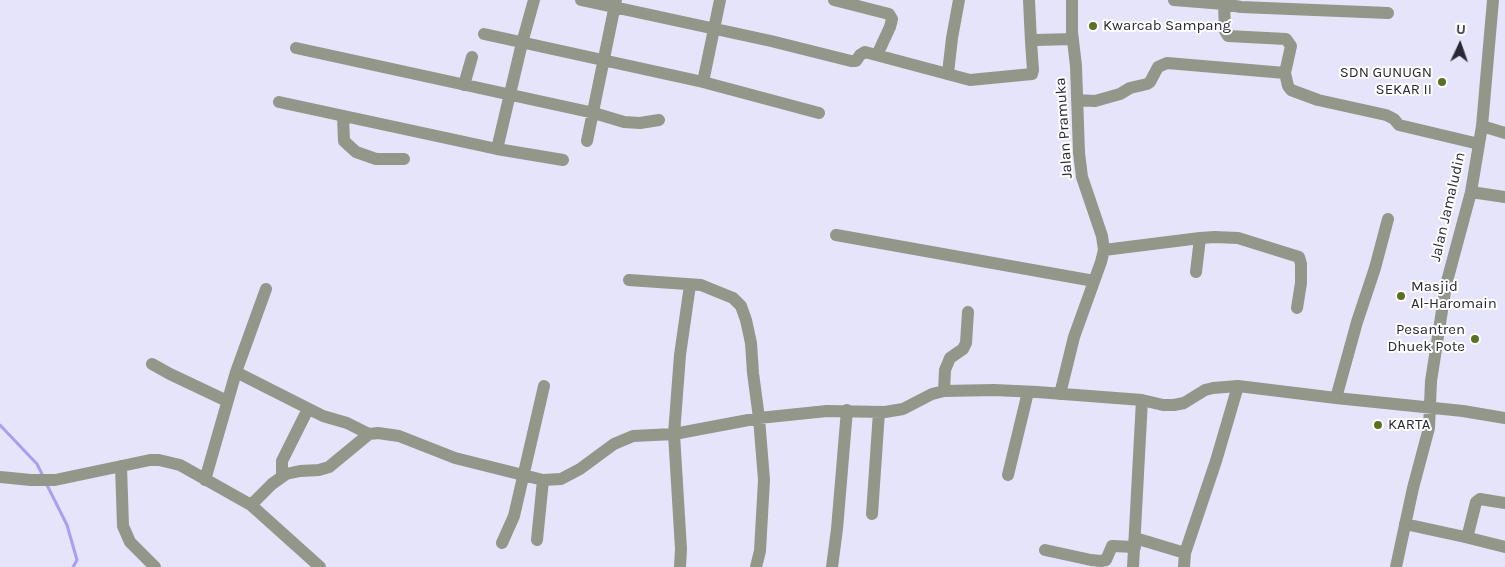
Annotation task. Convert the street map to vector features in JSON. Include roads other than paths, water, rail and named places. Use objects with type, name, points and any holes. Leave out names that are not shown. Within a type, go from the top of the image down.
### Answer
[{"type":"street","points":[[497,149],[534,0]]},
{"type":"street","points":[[581,0],[615,4],[851,61],[856,61],[865,52],[970,80],[1032,74],[1029,0]]},
{"type":"street","points":[[703,82],[720,0]]},
{"type":"street","points":[[834,0],[889,14],[892,19],[890,27],[877,55]]},
{"type":"street","points":[[948,73],[959,0]]},
{"type":"street","name":"Jalan Pramuka","points":[[1072,0],[1079,154],[1082,177],[1102,236],[1104,250]]},
{"type":"street","points":[[1174,0],[1388,13]]},
{"type":"street","name":"Jalan Jamaludin","points":[[1396,567],[1412,488],[1429,428],[1431,382],[1446,285],[1471,192],[1482,126],[1493,0]]},
{"type":"street","points":[[1225,2],[1224,31],[1228,36],[1286,39],[1289,42],[1291,46],[1285,72],[1290,90],[1318,100],[1386,115],[1394,119],[1399,125],[1479,144]]},
{"type":"street","points":[[587,141],[615,4]]},
{"type":"street","points":[[484,34],[703,82],[818,113]]},
{"type":"street","points":[[1031,42],[1035,40],[1073,39]]},
{"type":"street","points":[[296,48],[509,96],[594,113],[624,122],[640,123],[658,120]]},
{"type":"street","points":[[464,85],[472,57]]},
{"type":"street","points":[[1078,100],[1095,101],[1146,84],[1150,82],[1158,67],[1167,64],[1285,72]]},
{"type":"street","points":[[279,102],[497,149],[563,160]]},
{"type":"street","points":[[343,116],[344,141],[356,152],[376,158],[404,159]]},
{"type":"street","points":[[1482,126],[1505,133]]},
{"type":"street","points":[[1471,192],[1505,197]]},
{"type":"street","points":[[1336,398],[1388,219]]},
{"type":"street","points":[[836,234],[1094,281]]},
{"type":"street","points":[[1196,272],[1200,238]]},
{"type":"street","points":[[1060,394],[1074,337],[1104,250],[1200,238],[1238,238],[1299,257],[1302,283],[1297,308]]},
{"type":"street","points":[[629,280],[701,285],[733,298],[741,306],[751,343],[752,373],[759,418],[764,480],[760,551],[756,567]]},
{"type":"street","points":[[680,567],[681,549],[674,434],[680,355],[690,285]]},
{"type":"street","points":[[205,480],[236,372],[266,289]]},
{"type":"street","points":[[944,392],[944,370],[950,358],[963,349],[966,343],[968,312]]},
{"type":"street","points":[[152,364],[227,401]]},
{"type":"street","points":[[236,372],[323,416],[369,434],[384,433],[399,436],[455,458],[543,480],[561,478],[580,469],[614,444],[633,436],[674,434],[759,418],[827,411],[878,412],[903,408],[932,394],[944,392],[994,390],[1028,392],[1142,400],[1174,406],[1184,404],[1205,390],[1238,386],[1505,418]]},
{"type":"street","points":[[502,543],[514,516],[544,386]]},
{"type":"street","points":[[1184,567],[1185,553],[1216,461],[1238,386]]},
{"type":"street","points":[[1008,475],[1028,392]]},
{"type":"street","points":[[1133,567],[1142,400]]},
{"type":"street","points":[[282,476],[282,461],[308,409]]},
{"type":"street","points":[[832,567],[848,410]]},
{"type":"street","points":[[872,514],[878,412]]},
{"type":"street","points":[[250,505],[282,476],[292,472],[319,470],[329,467],[369,434]]},
{"type":"street","points":[[0,477],[55,480],[150,460],[168,461],[180,465],[250,505],[320,567]]},
{"type":"street","points":[[121,466],[124,526],[130,542],[155,567]]},
{"type":"street","points":[[537,540],[543,480]]},
{"type":"street","points":[[1465,537],[1468,534],[1476,502],[1480,499],[1505,503]]},
{"type":"street","points":[[1405,524],[1505,547]]},
{"type":"street","points":[[1045,550],[1101,561],[1106,560],[1112,546],[1135,543],[1185,553]]},
{"type":"waterway","points":[[0,425],[37,464],[43,476]]},
{"type":"waterway","points":[[46,483],[67,525],[77,560],[73,567]]},
{"type":"place","name":"Kwarcab Sampang","points":[[1093,26]]},
{"type":"place","name":"SDN GUNUGN SEKAR II","points":[[1442,82]]},
{"type":"place","name":"Masjid Al-Haromain","points":[[1401,296]]},
{"type":"place","name":"Pesantren Dhuek Pote","points":[[1475,339]]},
{"type":"place","name":"KARTA","points":[[1378,425]]}]
